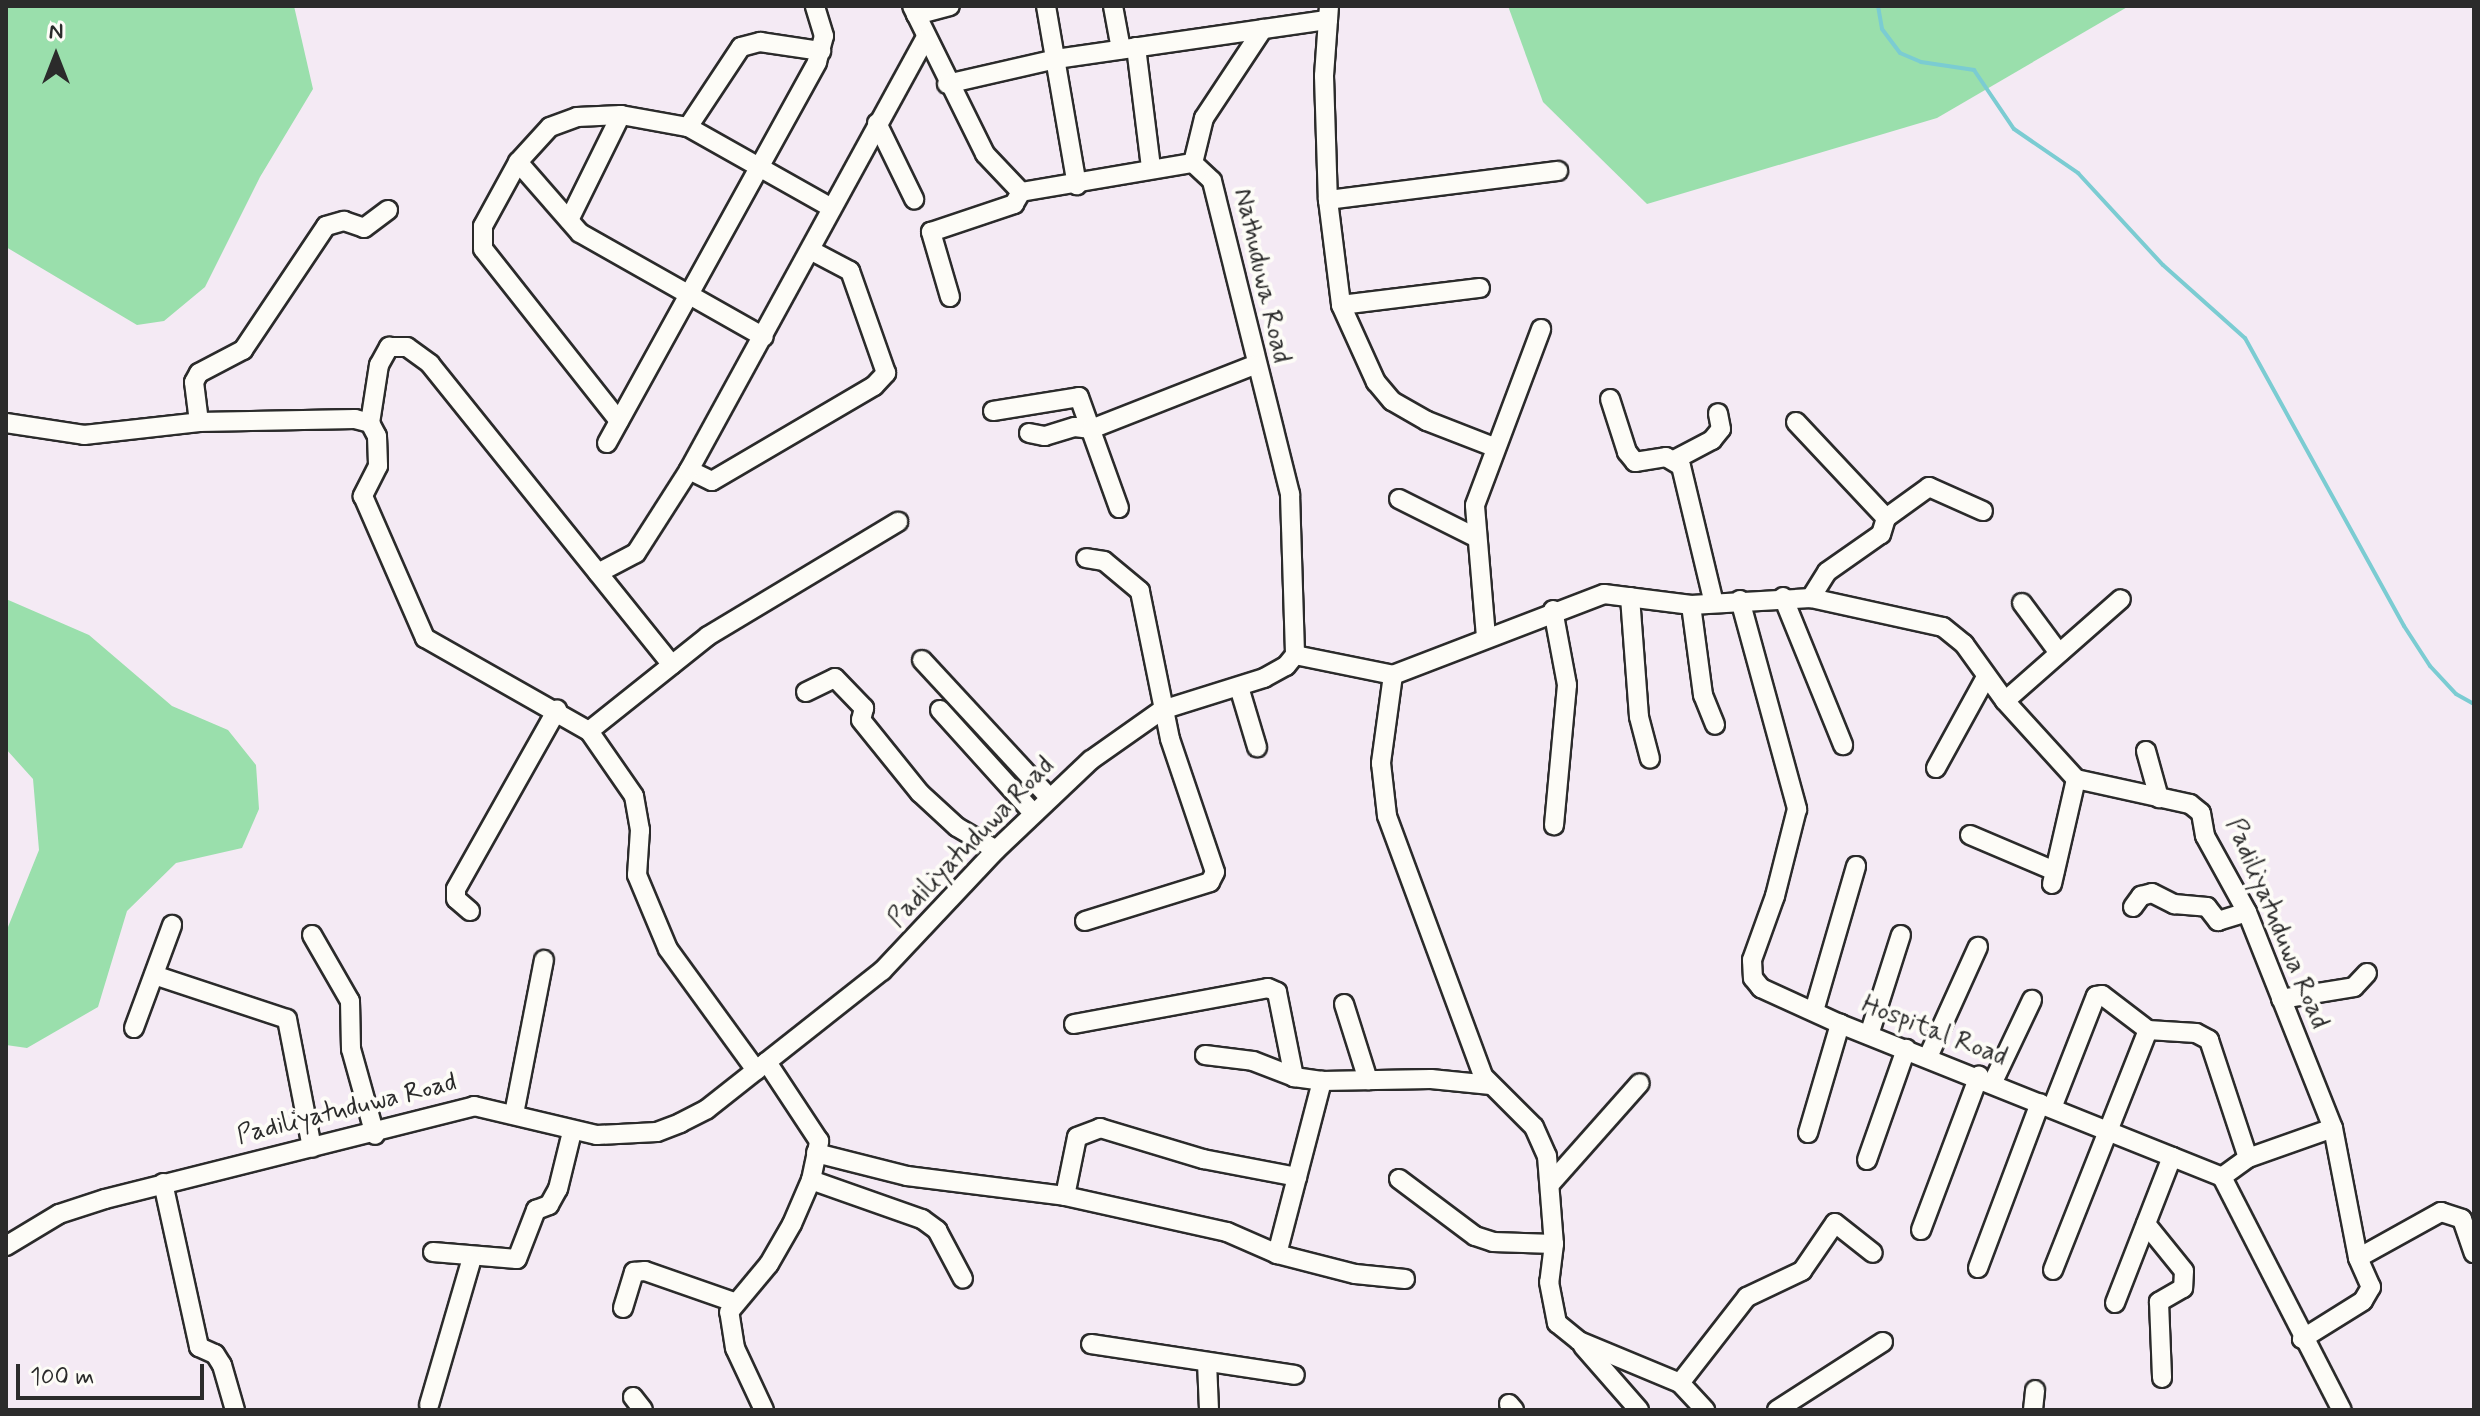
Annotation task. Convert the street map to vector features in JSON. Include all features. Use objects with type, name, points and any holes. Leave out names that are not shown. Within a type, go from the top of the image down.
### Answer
[{"type":"street","points":[[607,443],[821,51],[824,36],[815,6]]},
{"type":"street","points":[[950,6],[914,11],[947,84],[985,154],[1021,192]]},
{"type":"street","points":[[1046,6],[1077,185]]},
{"type":"street","points":[[1113,6],[1128,48],[1151,168]]},
{"type":"street","points":[[947,84],[1056,59],[1263,29],[1329,13],[1324,76],[1328,200],[1341,305],[1376,382],[1392,401],[1427,421],[1494,447]]},
{"type":"street","points":[[1021,192],[1077,185],[1151,168],[1193,163],[1204,118],[1263,29]]},
{"type":"street","points":[[598,573],[636,553],[689,470],[925,39]]},
{"type":"street","points":[[688,127],[741,47],[760,42],[821,51]]},
{"type":"street","points":[[619,421],[483,249],[483,226],[518,162],[550,127],[577,117],[621,115],[688,127],[832,208]]},
{"type":"street","points":[[569,220],[621,115]]},
{"type":"street","points":[[877,123],[914,199]]},
{"type":"street","points":[[518,162],[580,233],[764,337]]},
{"type":"street","name":"Nathuduwa Road","points":[[1193,163],[1212,181],[1254,365],[1290,494],[1295,655]]},
{"type":"street","points":[[1328,200],[1558,171]]},
{"type":"street","points":[[950,297],[931,232],[1014,204],[1021,192]]},
{"type":"street","points":[[199,422],[194,382],[199,373],[243,350],[326,226],[344,221],[364,228],[388,210]]},
{"type":"street","points":[[689,470],[712,481],[874,386],[886,373],[850,271],[810,250]]},
{"type":"street","points":[[1341,305],[1480,288]]},
{"type":"street","points":[[1486,637],[1475,537],[1475,505],[1494,447],[1541,329]]},
{"type":"street","points":[[672,665],[430,364],[407,347],[389,347],[379,365],[370,423],[377,436],[378,466],[363,496],[425,638],[557,710],[589,731],[634,796],[640,830],[637,875],[668,949],[819,1141],[811,1180],[769,1264],[734,1302],[729,1312],[735,1348],[764,1410]]},
{"type":"street","points":[[1029,433],[1045,436],[1075,427],[1091,429],[1254,365]]},
{"type":"street","points":[[993,411],[1079,397],[1119,508]]},
{"type":"street","points":[[1610,399],[1627,452],[1635,462],[1676,459],[1712,440],[1721,429],[1718,413]]},
{"type":"street","points":[[6,423],[84,435],[199,422],[355,419],[370,423]]},
{"type":"street","points":[[1796,422],[1886,518]]},
{"type":"street","points":[[1676,459],[1714,603]]},
{"type":"street","points":[[1811,598],[1827,572],[1881,534],[1886,518],[1929,487],[1983,511]]},
{"type":"street","points":[[1399,499],[1475,537]]},
{"type":"street","points":[[589,731],[708,636],[898,522]]},
{"type":"street","points":[[1085,921],[1214,878],[1162,710],[1140,591],[1104,561],[1086,558]]},
{"type":"street","points":[[1295,655],[1393,675],[1553,610],[1604,594],[1691,605],[1783,597],[1811,598],[1943,627],[1964,644],[2005,701],[2076,779],[2053,878],[1970,835]]},
{"type":"street","points":[[1630,597],[1639,717],[1650,759]]},
{"type":"street","points":[[1783,597],[1843,745]]},
{"type":"street","points":[[2005,701],[2121,599]]},
{"type":"street","name":"Hospital Road","points":[[1740,600],[1797,809],[1775,896],[1752,960],[1753,978],[1761,988],[1840,1024],[1986,1079],[2222,1177]]},
{"type":"street","points":[[2022,603],[2059,653]]},
{"type":"street","points":[[1691,605],[1703,695],[1715,725]]},
{"type":"street","points":[[1553,610],[1567,685],[1554,825]]},
{"type":"street","name":"Padiliyatuduwa Road","points":[[6,1246],[59,1214],[163,1183],[375,1135],[474,1106],[514,1114],[572,1132],[657,1132],[707,1109],[913,943],[996,850],[1091,760],[1162,710],[1239,687],[1278,671],[1295,655]]},
{"type":"street","points":[[922,660],[1049,797]]},
{"type":"street","points":[[1393,675],[1381,763],[1387,816],[1491,1085],[1534,1127],[1552,1182],[1554,1244],[1551,1304],[1557,1323],[1579,1341],[1639,1410]]},
{"type":"street","points":[[1936,768],[1986,677]]},
{"type":"street","points":[[806,692],[835,678],[864,708],[861,720],[920,793],[957,827],[996,850]]},
{"type":"street","points":[[1239,687],[1257,747]]},
{"type":"street","points":[[470,911],[456,899],[456,889],[557,710]]},
{"type":"street","points":[[940,710],[1033,813]]},
{"type":"street","points":[[2146,751],[2159,798]]},
{"type":"street","name":"Padiliyatuduwa Road","points":[[2076,779],[2190,804],[2201,813],[2205,836],[2247,912],[2333,1128],[2358,1258],[2371,1287],[2363,1301],[2302,1339]]},
{"type":"street","points":[[1814,1011],[1856,866]]},
{"type":"street","points":[[2133,907],[2141,896],[2152,893],[2174,904],[2207,907],[2218,921],[2247,912]]},
{"type":"street","points":[[134,1028],[172,925]]},
{"type":"street","points":[[312,935],[350,1001],[351,1049],[375,1135]]},
{"type":"street","points":[[1869,1035],[1901,935]]},
{"type":"street","points":[[1928,1057],[1978,947]]},
{"type":"street","points":[[514,1114],[544,960]]},
{"type":"street","points":[[2281,999],[2354,987],[2367,973]]},
{"type":"street","points":[[154,975],[287,1019],[312,1148]]},
{"type":"street","points":[[1074,1024],[1268,988],[1277,992],[1294,1077]]},
{"type":"street","points":[[1978,1268],[2046,1105],[2096,996],[2102,995],[2148,1030],[2196,1033],[2209,1040],[2248,1158]]},
{"type":"street","points":[[1921,1230],[1986,1079],[2032,1000]]},
{"type":"street","points":[[1344,1004],[1368,1080]]},
{"type":"street","points":[[1808,1133],[1840,1024]]},
{"type":"street","points":[[2053,1270],[2148,1030]]},
{"type":"street","points":[[1867,1160],[1906,1049]]},
{"type":"street","points":[[1205,1055],[1253,1061],[1294,1077],[1322,1081],[1431,1079],[1491,1085]]},
{"type":"street","points":[[1277,1254],[1322,1081]]},
{"type":"street","points":[[1552,1182],[1640,1083]]},
{"type":"street","points":[[1065,1196],[1077,1137],[1100,1128],[1203,1159],[1297,1177]]},
{"type":"street","points":[[2333,1128],[2248,1158],[2222,1177],[2302,1339],[2342,1410]]},
{"type":"street","points":[[433,1252],[472,1258],[517,1259],[536,1210],[549,1205],[558,1189],[572,1132]]},
{"type":"street","points":[[816,1153],[907,1176],[1065,1196],[1227,1232],[1277,1254],[1355,1274],[1405,1279]]},
{"type":"street","points":[[2115,1303],[2172,1157]]},
{"type":"street","points":[[1399,1179],[1475,1236],[1493,1242],[1554,1244]]},
{"type":"street","points":[[811,1180],[922,1219],[937,1230],[963,1279]]},
{"type":"street","points":[[163,1183],[199,1347],[215,1354],[222,1365],[235,1410]]},
{"type":"street","points":[[2358,1258],[2441,1212],[2462,1219],[2474,1253]]},
{"type":"street","points":[[1680,1383],[1747,1297],[1802,1271],[1835,1223],[1873,1253]]},
{"type":"street","points":[[2146,1224],[2184,1271],[2183,1288],[2159,1302],[2162,1378]]},
{"type":"street","points":[[429,1405],[472,1258]]},
{"type":"street","points":[[623,1308],[634,1272],[645,1271],[734,1302]]},
{"type":"street","points":[[1579,1341],[1680,1383],[1705,1410]]},
{"type":"street","points":[[1777,1410],[1883,1342]]},
{"type":"street","points":[[1091,1344],[1295,1375]]},
{"type":"street","points":[[1207,1362],[1209,1410]]},
{"type":"street","points":[[2033,1410],[2035,1390]]},
{"type":"green space","points":[[6,6],[294,6],[313,89],[260,177],[205,287],[164,321],[137,325],[6,247]]},
{"type":"green space","points":[[1508,6],[2129,6],[1937,118],[1647,204],[1543,102]]},
{"type":"green space","points":[[6,599],[89,635],[172,706],[228,730],[256,765],[259,809],[242,848],[176,863],[127,911],[98,1007],[27,1048],[6,1045],[6,932],[39,850],[33,779],[6,749]]},
{"type":"waterway","points":[[1878,6],[1882,29],[1900,53],[1921,62],[1974,70],[2014,129],[2078,173],[2163,265],[2245,338],[2404,626],[2430,666],[2456,694],[2474,704]]}]
